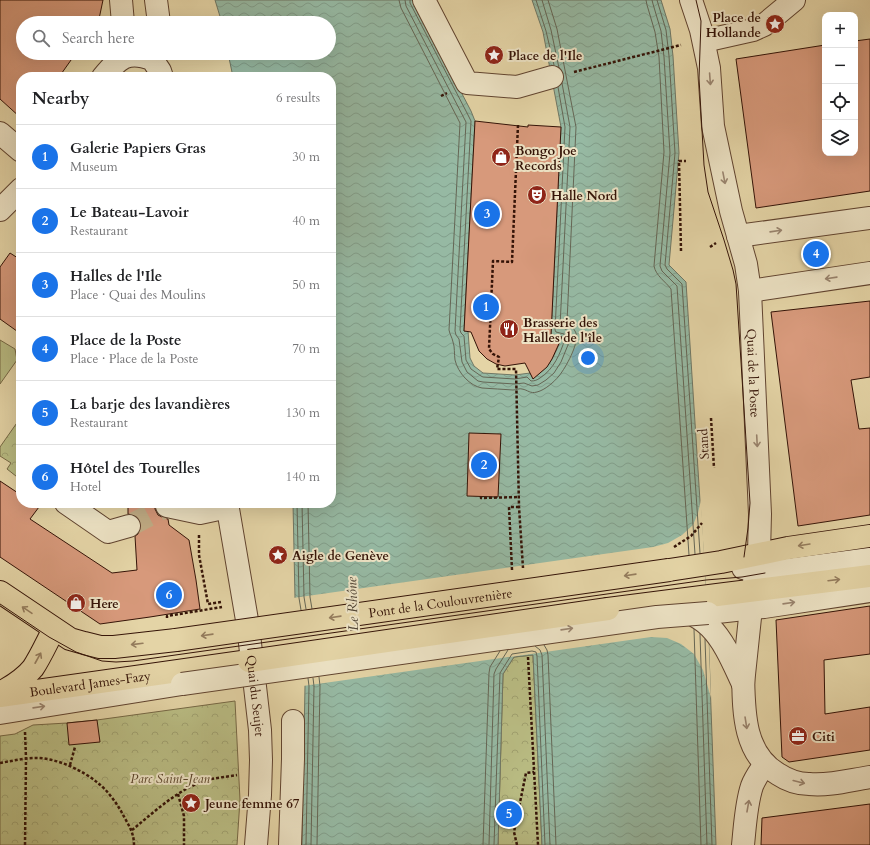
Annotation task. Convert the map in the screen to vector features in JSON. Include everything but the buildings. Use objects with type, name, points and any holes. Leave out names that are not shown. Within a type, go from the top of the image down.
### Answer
[{"type":"main road","points":[[748,581],[801,546],[870,536]]},
{"type":"main road","name":"Pont de la Coulouvrenière","points":[[0,592],[70,639],[100,647],[114,647],[176,640],[705,565],[748,581]]},
{"type":"main road","points":[[748,581],[870,576]]},
{"type":"main road","points":[[181,677],[662,602]]},
{"type":"main road","points":[[0,694],[16,684],[32,670],[54,628]]},
{"type":"main road","name":"Boulevard James-Fazy","points":[[0,694],[181,677]]},
{"type":"street","points":[[121,0],[122,16]]},
{"type":"street","points":[[156,0],[158,16]]},
{"type":"street","name":"Quai de la Poste","points":[[691,0],[704,41],[709,68],[713,126],[727,193],[746,264],[750,291],[760,502],[748,581],[743,684]]},
{"type":"street","points":[[704,41],[753,30],[764,25],[790,2]]},
{"type":"street","points":[[429,9],[467,83],[517,87],[552,77]]},
{"type":"street","points":[[107,72],[118,60]]},
{"type":"street","points":[[695,163],[713,126]]},
{"type":"street","points":[[0,133],[16,147]]},
{"type":"street","points":[[0,210],[16,194]]},
{"type":"street","points":[[738,236],[870,218]]},
{"type":"street","points":[[750,291],[870,273]]},
{"type":"street","points":[[73,508],[108,532],[129,526]]},
{"type":"street","points":[[176,508],[200,513],[218,508]]},
{"type":"street","name":"Quai du Seujet","points":[[228,508],[248,626],[260,730],[262,760],[256,845]]},
{"type":"street","points":[[0,713],[181,677],[704,612],[748,581],[765,573],[870,559]]},
{"type":"street","points":[[748,581],[870,591]]},
{"type":"street","points":[[662,602],[704,612],[724,646],[743,684],[746,724],[754,749],[765,764],[774,772],[795,782],[808,784],[824,784],[870,777]]},
{"type":"street","points":[[290,845],[293,721]]},
{"type":"street","points":[[743,845],[748,803],[752,786],[765,764]]},
{"type":"path","points":[[552,77],[673,47]]},
{"type":"path","points":[[513,574],[509,507],[519,507],[516,369],[497,369],[499,357],[493,354],[489,349],[493,261],[512,262],[518,125]]},
{"type":"path","points":[[681,251],[680,161],[695,163]]},
{"type":"path","name":"Stand","points":[[711,418],[714,468]]},
{"type":"path","points":[[481,496],[482,498],[519,497]]},
{"type":"path","points":[[200,513],[199,555],[208,604],[224,602]]},
{"type":"path","points":[[167,616],[225,606]]},
{"type":"path","points":[[528,656],[538,845]]},
{"type":"path","points":[[25,730],[25,845]]},
{"type":"path","points":[[70,765],[75,747]]},
{"type":"path","points":[[0,763],[26,758],[38,758],[59,761],[70,765],[98,783],[111,796],[132,830],[134,845]]},
{"type":"path","points":[[517,845],[514,832],[526,773],[534,772]]},
{"type":"path","points":[[132,830],[178,794],[202,782],[241,774]]},
{"type":"path","points":[[178,794],[184,816],[184,845]]},
{"type":"green space","points":[[0,340],[15,349],[16,361],[0,384]]},
{"type":"green space","points":[[16,424],[16,476],[7,469],[11,463],[0,456],[0,447]]},
{"type":"green space","points":[[533,655],[542,845],[498,845],[503,674],[514,657]]},
{"type":"green space","name":"Parc Saint-Jean","points":[[235,701],[240,800],[237,845],[0,845],[0,736],[15,734],[33,725],[97,720]]},
{"type":"water","name":"Le Rhône","points":[[215,0],[413,0],[475,121],[464,331],[468,331],[470,358],[474,366],[483,373],[515,375],[530,373],[533,378],[548,365],[562,337],[551,335],[561,127],[543,32],[532,0],[661,0],[670,29],[679,153],[669,265],[686,282],[708,626],[716,845],[542,845],[533,655],[514,657],[503,674],[498,845],[302,845],[305,686],[295,598],[293,508],[336,508],[336,72],[232,72],[229,60],[336,60],[336,16],[220,16]]},
{"type":"pier","points":[[701,500],[711,698],[703,670],[694,654],[681,644],[667,638],[651,637],[303,686],[293,598],[653,547],[668,543],[682,535],[693,525]]},
{"type":"tunnel","points":[[129,526],[163,508]]},
{"type":"tram line","points":[[696,0],[701,21],[699,78],[704,165],[708,192],[724,240],[736,284],[750,503],[744,557]]},
{"type":"tram line","points":[[0,604],[49,637],[76,652],[102,661],[116,662],[133,661],[706,580],[742,577],[765,573]]},
{"type":"place","name":"Place de Hollande","points":[[775,24]]},
{"type":"place","name":"Place de l'Ile","points":[[494,55]]},
{"type":"place","name":"Bongo Joe Records","points":[[501,157]]},
{"type":"place","name":"Halle Nord","points":[[537,195]]},
{"type":"place","name":"Halles de l'Ile","points":[[487,214]]},
{"type":"place","name":"Place de la Poste","points":[[816,254]]},
{"type":"place","name":"Galerie Papiers Gras","points":[[486,307]]},
{"type":"place","name":"Brasserie des Halles de l'île","points":[[509,329]]},
{"type":"place","name":"Le Bateau-Lavoir","points":[[484,465]]},
{"type":"place","name":"Aigle de Genève","points":[[278,555]]},
{"type":"place","name":"Hôtel des Tourelles","points":[[169,595]]},
{"type":"place","name":"Here","points":[[76,603]]},
{"type":"place","name":"Citi","points":[[798,736]]},
{"type":"place","name":"Jeune femme 67","points":[[191,803]]},
{"type":"place","name":"La barje des lavandières","points":[[509,814]]}]
